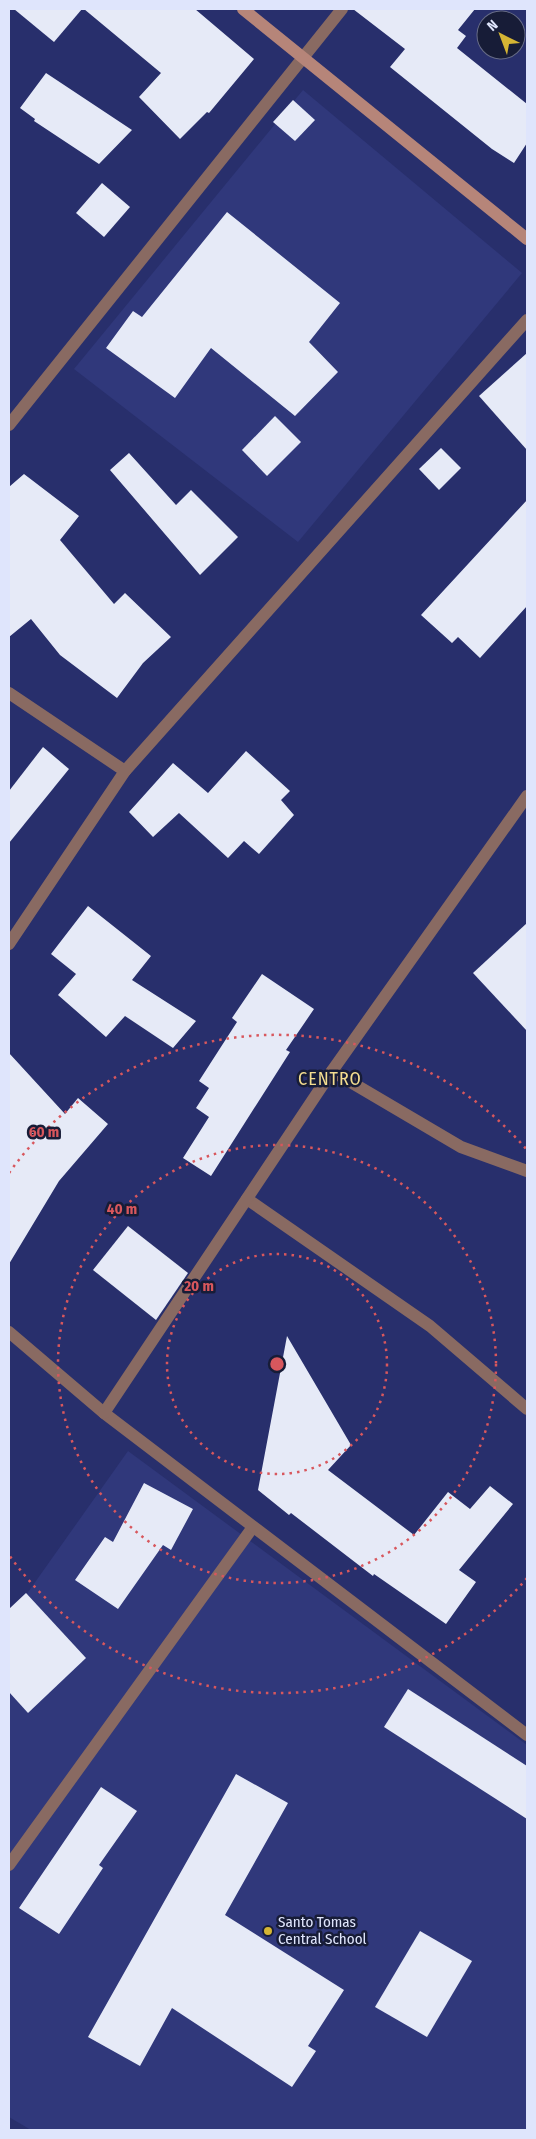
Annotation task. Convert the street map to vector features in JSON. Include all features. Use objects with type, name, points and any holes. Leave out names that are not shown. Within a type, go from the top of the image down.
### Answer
[{"type":"street","points":[[243,9],[527,239]]},
{"type":"street","points":[[9,425],[342,9]]},
{"type":"street","points":[[9,944],[125,771],[527,320]]},
{"type":"street","points":[[9,693],[125,771]]},
{"type":"street","points":[[104,1413],[332,1071],[527,796]]},
{"type":"street","points":[[332,1071],[461,1147],[527,1171]]},
{"type":"street","points":[[247,1199],[430,1326],[527,1409]]},
{"type":"street","points":[[9,1332],[104,1413],[253,1528],[527,1734]]},
{"type":"street","points":[[9,1864],[253,1528]]},
{"type":"shaded area","points":[[303,90],[522,273],[298,542],[74,369]]},
{"type":"shaded area","name":"Santo Tomas Central School","points":[[128,1451],[527,1745],[527,2130],[31,2130],[9,2117],[9,1619]]},
{"type":"building","points":[[14,9],[82,9],[54,42]]},
{"type":"building","points":[[84,9],[195,9],[254,59],[209,113],[207,112],[180,139],[139,97],[161,73]]},
{"type":"building","points":[[353,9],[475,9],[458,30],[466,36],[457,48],[527,104],[527,143],[514,163],[492,149],[390,67],[405,49]]},
{"type":"building","points":[[46,73],[132,130],[99,164],[34,121],[35,119],[20,108]]},
{"type":"building","points":[[293,100],[315,120],[295,141],[273,122]]},
{"type":"building","points":[[102,183],[130,207],[104,237],[76,213]]},
{"type":"building","points":[[227,212],[340,303],[309,342],[338,372],[295,416],[211,348],[175,398],[106,348],[133,311],[142,317]]},
{"type":"building","points":[[527,353],[527,450],[479,396]]},
{"type":"building","points":[[275,416],[301,442],[267,476],[242,450]]},
{"type":"building","points":[[441,448],[461,468],[439,490],[419,469]]},
{"type":"building","points":[[129,453],[176,505],[191,490],[238,537],[200,575],[110,470]]},
{"type":"building","points":[[24,474],[79,516],[60,540],[114,604],[125,593],[171,637],[143,663],[117,698],[60,655],[31,619],[9,637],[9,487]]},
{"type":"building","points":[[527,500],[527,606],[480,658],[458,637],[452,643],[421,615]]},
{"type":"building","points":[[43,747],[69,769],[9,843],[9,791]]},
{"type":"building","points":[[246,751],[290,791],[281,800],[294,815],[259,854],[244,841],[228,858],[179,813],[153,837],[129,812],[173,763],[208,793]]},
{"type":"building","points":[[88,906],[151,956],[132,980],[196,1021],[173,1048],[125,1016],[106,1037],[58,995],[76,974],[51,954]]},
{"type":"building","points":[[527,923],[527,1031],[473,973]]},
{"type":"building","points":[[262,974],[314,1009],[286,1050],[290,1052],[211,1176],[183,1158],[209,1117],[196,1108],[209,1088],[199,1081],[237,1022],[232,1018]]},
{"type":"building","points":[[9,1053],[65,1114],[78,1098],[108,1124],[59,1181],[9,1264]]},
{"type":"building","points":[[128,1226],[188,1273],[156,1320],[93,1270]]},
{"type":"building","points":[[287,1336],[351,1445],[328,1470],[414,1535],[448,1492],[470,1509],[490,1486],[513,1504],[459,1570],[476,1582],[446,1624],[374,1574],[373,1576],[258,1490]]},
{"type":"building","points":[[144,1483],[193,1509],[171,1550],[163,1545],[118,1609],[75,1580],[105,1537],[113,1542]]},
{"type":"building","points":[[26,1593],[86,1658],[28,1713],[9,1692],[9,1609]]},
{"type":"building","points":[[408,1689],[527,1766],[527,1819],[384,1727]]},
{"type":"building","points":[[236,1774],[288,1803],[225,1915],[344,1990],[308,2046],[316,2051],[292,2087],[172,2008],[140,2066],[88,2037]]},
{"type":"building","points":[[101,1787],[137,1811],[99,1865],[103,1868],[59,1934],[19,1908]]},
{"type":"building","points":[[420,1931],[472,1961],[427,2037],[375,2007]]},
{"type":"place","name":"Santo Tomas Central School","points":[[268,1931]]},
{"type":"district","name":"CENTRO","points":[[330,1079]]}]
